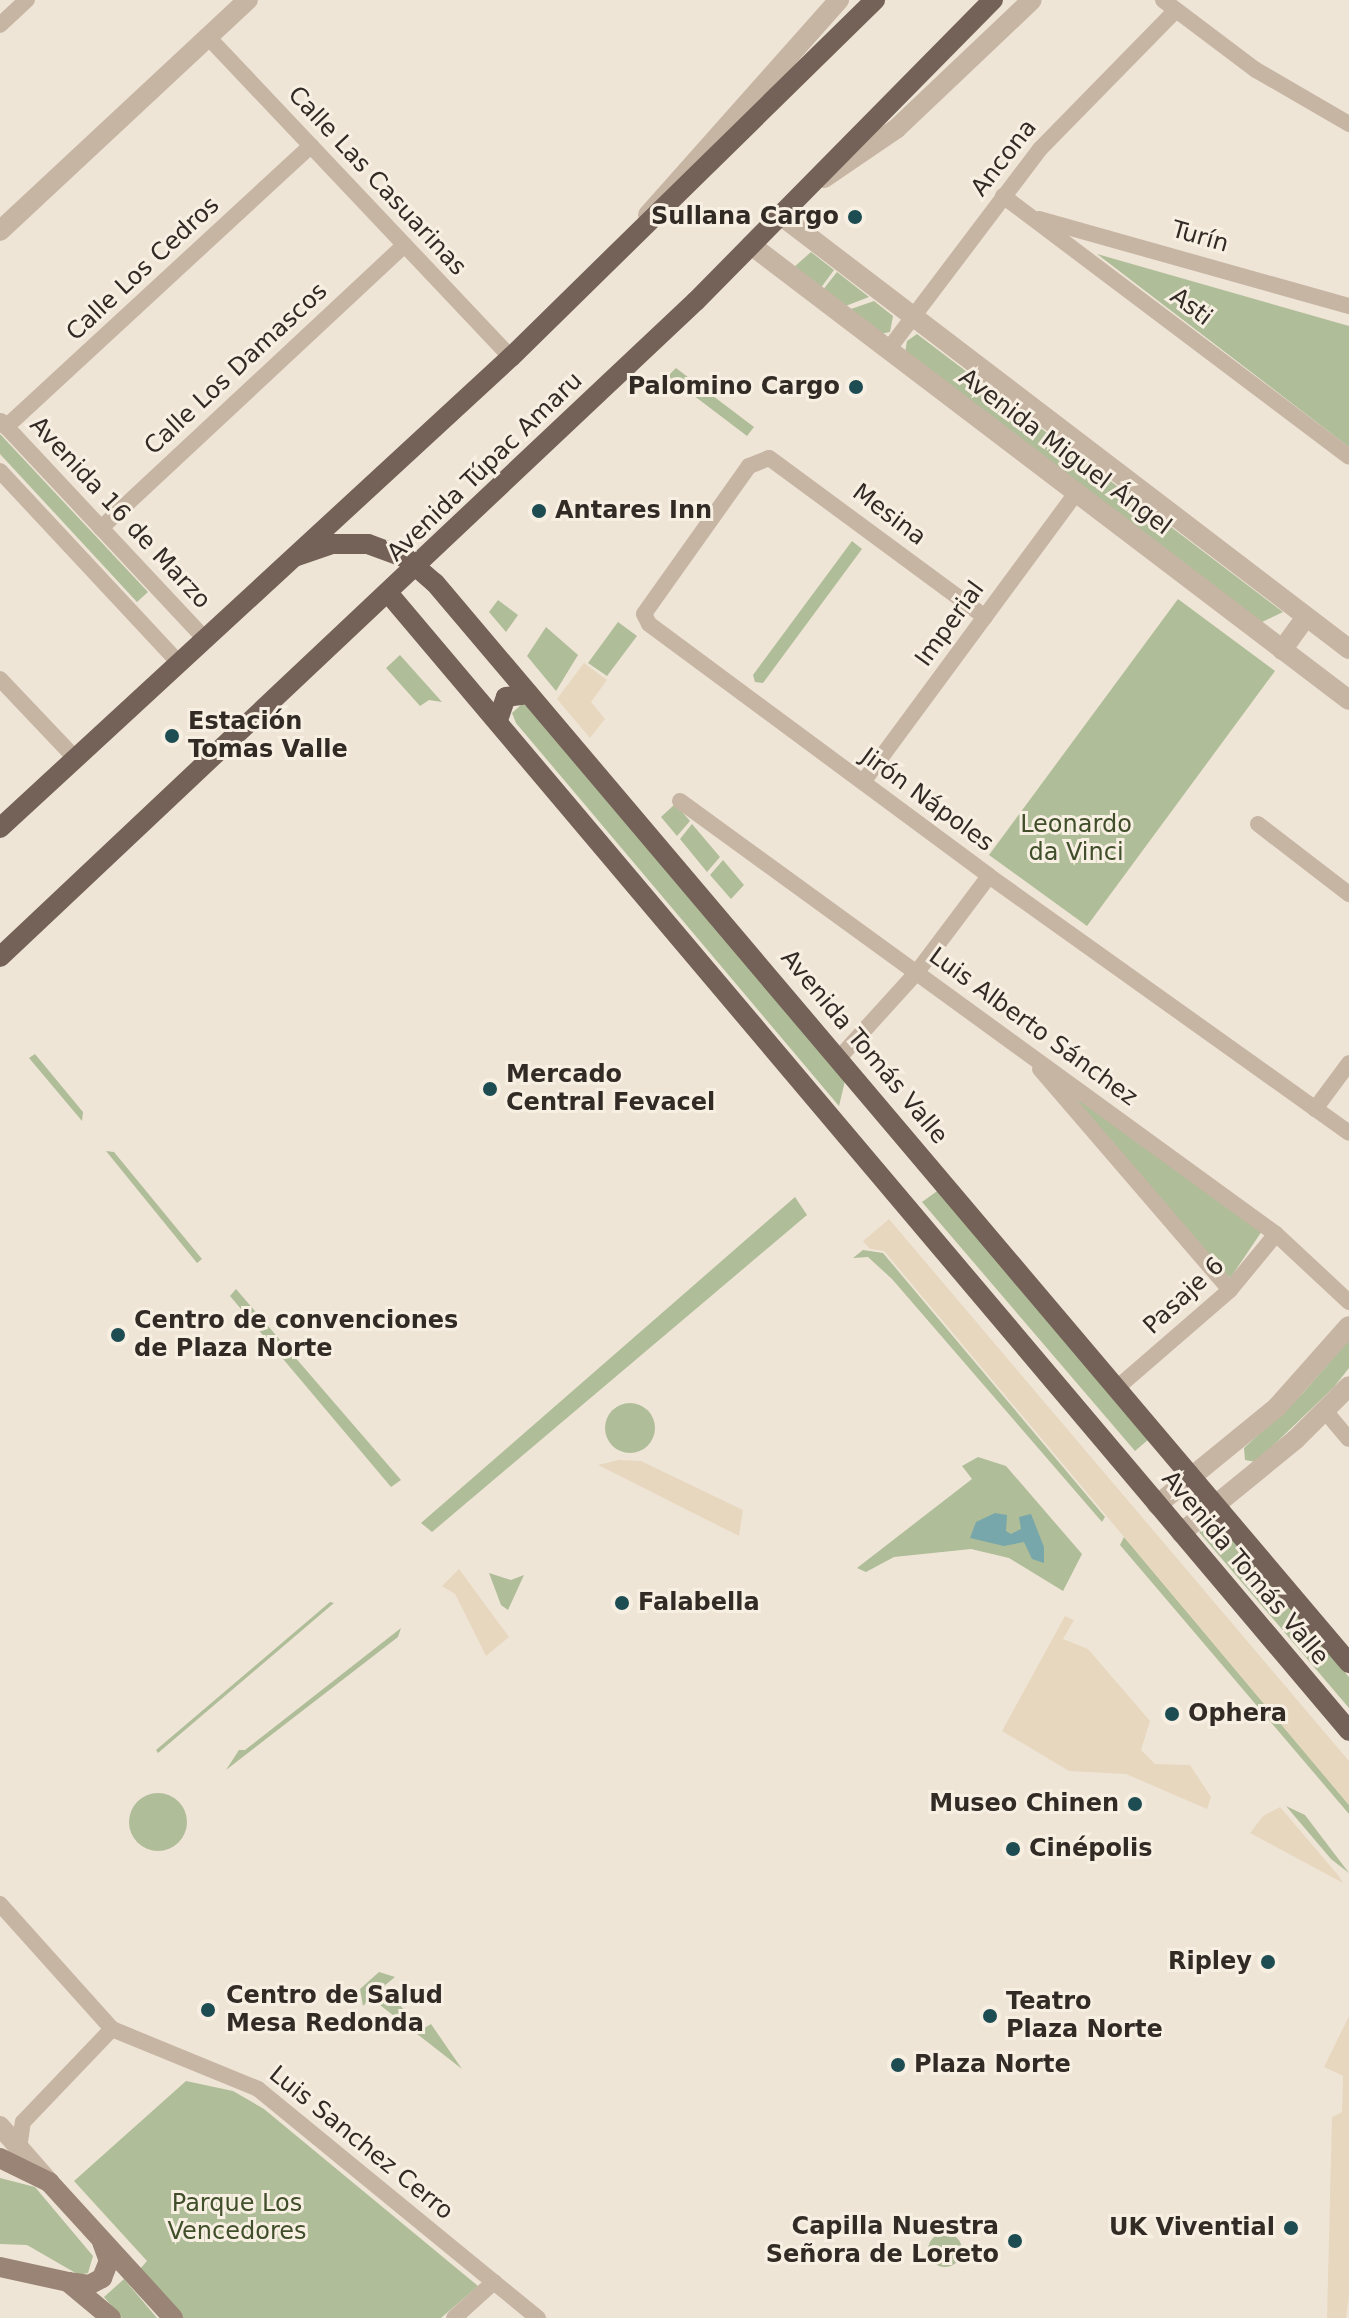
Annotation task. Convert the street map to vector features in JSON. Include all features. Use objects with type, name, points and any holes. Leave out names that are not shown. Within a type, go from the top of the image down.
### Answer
[{"type":"main road","points":[[0,828],[511,357],[875,0]]},
{"type":"main road","name":"Avenida Túpac Amaru","points":[[0,957],[418,567],[751,245],[993,0]]},
{"type":"main road","name":"Avenida Tomás Valle","points":[[297,556],[353,542],[387,549],[418,567],[839,1058],[1349,1663]]},
{"type":"main road","name":"Avenida Tomás Valle","points":[[389,594],[1349,1731]]},
{"type":"main road","points":[[498,720],[506,697],[529,694]]},
{"type":"main road","points":[[0,2158],[49,2182],[173,2318]]},
{"type":"main road","points":[[0,2267],[89,2285],[106,2272],[109,2261],[101,2239]]},
{"type":"main road","points":[[68,2282],[100,2314]]},
{"type":"street","points":[[0,231],[248,0]]},
{"type":"street","points":[[627,245],[665,190],[839,0]]},
{"type":"street","points":[[797,196],[896,129],[1032,0]]},
{"type":"street","points":[[0,25],[21,2]]},
{"type":"street","points":[[1169,5],[1256,70],[1349,124]]},
{"type":"street","name":"Ancona","points":[[888,350],[1053,134],[1169,5]]},
{"type":"street","name":"Calle Las Casuarinas","points":[[208,37],[511,357]]},
{"type":"street","name":"Calle Los Cedros","points":[[3,423],[311,146]]},
{"type":"street","name":"Asti","points":[[1003,196],[1349,457]]},
{"type":"street","name":"Avenida Miguel Ángel","points":[[779,214],[1349,649]]},
{"type":"street","name":"Turín","points":[[1037,219],[1072,225],[1349,306]]},
{"type":"street","name":"Calle Los Damascos","points":[[101,528],[404,245]]},
{"type":"street","name":"Avenida Miguel Ángel","points":[[751,245],[1349,700]]},
{"type":"street","name":"Avenida 16 de Marzo","points":[[3,423],[205,639]]},
{"type":"street","name":"Mesina","points":[[761,458],[776,460],[985,617]]},
{"type":"street","name":"Jirón Nápoles","points":[[761,458],[740,478],[647,602],[644,614],[649,624],[989,876],[1349,1133]]},
{"type":"street","points":[[0,471],[179,663]]},
{"type":"street","name":"Imperial","points":[[863,782],[1075,494]]},
{"type":"street","points":[[1282,650],[1306,617]]},
{"type":"street","points":[[0,679],[75,758]]},
{"type":"street","name":"Luis Alberto Sánchez","points":[[680,801],[1276,1234],[1349,1302]]},
{"type":"street","points":[[1258,824],[1349,894]]},
{"type":"street","points":[[839,1058],[917,972],[989,876]]},
{"type":"street","points":[[1033,1058],[1230,1290]]},
{"type":"street","points":[[1315,1109],[1349,1063]]},
{"type":"street","name":"Pasaje 6","points":[[1118,1387],[1230,1290],[1276,1234]]},
{"type":"street","points":[[1157,1505],[1277,1407],[1349,1326]]},
{"type":"street","points":[[1181,1533],[1326,1412],[1349,1386]]},
{"type":"street","points":[[1326,1412],[1349,1439]]},
{"type":"street","name":"Luis Sanchez Cerro","points":[[0,1904],[112,2029],[258,2089],[538,2318]]},
{"type":"street","points":[[19,2149],[23,2122],[112,2029]]},
{"type":"street","points":[[0,2126],[49,2182]]},
{"type":"street","points":[[454,2318],[494,2282]]},
{"type":"green space","points":[[811,252],[834,270],[820,289],[793,268]]},
{"type":"green space","points":[[1097,254],[1349,326],[1349,447]]},
{"type":"green space","points":[[837,272],[869,297],[843,307],[822,291]]},
{"type":"green space","points":[[874,301],[893,316],[890,332],[880,334],[848,310]]},
{"type":"green space","points":[[917,334],[1283,612],[1260,623],[905,353],[907,341]]},
{"type":"green space","points":[[676,368],[754,427],[747,436],[668,376]]},
{"type":"green space","points":[[0,434],[148,592],[137,602],[0,454]]},
{"type":"green space","points":[[852,541],[862,549],[763,683],[755,682],[753,675]]},
{"type":"green space","name":"Leonardo da Vinci","points":[[1178,599],[1275,671],[1087,926],[989,855]]},
{"type":"green space","points":[[498,600],[518,615],[506,632],[489,612]]},
{"type":"green space","points":[[618,622],[637,636],[607,676],[588,663]]},
{"type":"green space","points":[[546,627],[578,655],[556,691],[527,656]]},
{"type":"green space","points":[[400,655],[442,702],[429,700],[420,706],[386,668]]},
{"type":"green space","points":[[522,704],[532,708],[845,1081],[839,1106],[516,723],[512,713]]},
{"type":"green space","points":[[675,804],[690,821],[677,836],[661,817]]},
{"type":"green space","points":[[692,824],[720,857],[707,872],[680,839]]},
{"type":"green space","points":[[723,860],[744,885],[731,899],[710,875]]},
{"type":"green space","points":[[35,1054],[83,1112],[82,1121],[29,1058]]},
{"type":"green space","points":[[1056,1080],[1262,1231],[1231,1277],[1224,1276]]},
{"type":"green space","points":[[106,1151],[114,1152],[202,1259],[197,1263]]},
{"type":"green space","points":[[940,1189],[1149,1439],[1135,1451],[922,1202]]},
{"type":"green space","points":[[795,1197],[807,1215],[432,1532],[421,1523]]},
{"type":"green space","points":[[863,1250],[883,1253],[1105,1517],[1102,1522],[892,1279],[868,1257],[853,1258]]},
{"type":"green space","points":[[236,1289],[401,1480],[391,1487],[230,1296]]},
{"type":"green space","points":[[1349,1340],[1349,1368],[1334,1387],[1256,1462],[1245,1460],[1244,1448],[1303,1393]]},
{"type":"green space","points":[[630,1403],[648,1410],[655,1428],[648,1446],[630,1453],[612,1446],[605,1428],[612,1410]]},
{"type":"green space","points":[[978,1457],[1006,1466],[1082,1554],[1063,1591],[1009,1558],[971,1549],[894,1557],[866,1572],[857,1568],[972,1479],[962,1466]]},
{"type":"green space","points":[[1215,1519],[1349,1677],[1349,1708],[1199,1532]]},
{"type":"green space","points":[[1124,1537],[1349,1805],[1349,1814],[1120,1545]]},
{"type":"green space","points":[[489,1573],[511,1580],[524,1575],[508,1610],[501,1605]]},
{"type":"green space","points":[[330,1602],[334,1603],[158,1753],[156,1750]]},
{"type":"green space","points":[[401,1628],[398,1637],[226,1770],[239,1750],[245,1750]]},
{"type":"green space","points":[[158,1793],[169,1795],[178,1802],[185,1811],[185,1833],[178,1842],[169,1849],[158,1851],[147,1849],[138,1842],[131,1833],[129,1822],[131,1811],[138,1802],[147,1795]]},
{"type":"green space","points":[[1286,1806],[1305,1815],[1349,1873],[1331,1859]]},
{"type":"green space","points":[[379,1972],[395,1977],[384,1986],[421,2030],[431,2024],[462,2069],[371,1998],[363,2006],[360,1989]]},
{"type":"green space","name":"Parque Los Vencedores","points":[[186,2081],[233,2091],[264,2109],[478,2286],[441,2318],[181,2318],[140,2269],[147,2261],[74,2181]]},
{"type":"green space","points":[[0,2178],[35,2187],[93,2256],[88,2273],[79,2275],[27,2245],[0,2244]]},
{"type":"green space","points":[[945,2233],[957,2238],[962,2250],[957,2262],[945,2267],[933,2262],[928,2250],[933,2238]]},
{"type":"green space","points":[[124,2279],[157,2318],[122,2318],[104,2297]]},
{"type":"shaded area","points":[[584,663],[607,680],[591,702],[605,719],[590,738],[557,699]]},
{"type":"shaded area","points":[[889,1219],[1349,1761],[1349,1805],[884,1251],[870,1249],[863,1241]]},
{"type":"shaded area","points":[[619,1460],[641,1461],[743,1510],[739,1536],[598,1465]]},
{"type":"shaded area","points":[[459,1569],[509,1637],[486,1656],[455,1594],[442,1586]]},
{"type":"shaded area","points":[[1065,1616],[1074,1620],[1063,1639],[1088,1649],[1150,1721],[1141,1750],[1155,1764],[1190,1765],[1211,1797],[1207,1809],[1126,1774],[1069,1771],[1002,1731]]},
{"type":"shaded area","points":[[1280,1807],[1343,1883],[1250,1833],[1263,1816]]},
{"type":"shaded area","points":[[1349,2016],[1349,2295],[1346,2318],[1327,2318],[1332,2117],[1342,2112],[1343,2076],[1324,2067]]},
{"type":"water","points":[[995,1513],[1007,1515],[1006,1531],[1011,1534],[1021,1529],[1019,1517],[1031,1514],[1044,1547],[1044,1563],[1032,1559],[1024,1542],[1004,1546],[970,1538],[976,1522]]},
{"type":"place","name":"Sullana Cargo","points":[[855,217]]},
{"type":"place","name":"Palomino Cargo","points":[[856,387]]},
{"type":"place","name":"Antares Inn","points":[[539,511]]},
{"type":"place","name":"Estación Tomas Valle","points":[[172,736]]},
{"type":"place","name":"Mercado Central Fevacel","points":[[490,1089]]},
{"type":"place","name":"Centro de convenciones de Plaza Norte","points":[[118,1335]]},
{"type":"place","name":"Falabella","points":[[622,1603]]},
{"type":"place","name":"Ophera","points":[[1172,1714]]},
{"type":"place","name":"Museo Chinen","points":[[1135,1804]]},
{"type":"place","name":"Cinépolis","points":[[1013,1849]]},
{"type":"place","name":"Ripley","points":[[1268,1962]]},
{"type":"place","name":"Centro de Salud Mesa Redonda","points":[[208,2010]]},
{"type":"place","name":"Teatro Plaza Norte","points":[[990,2016]]},
{"type":"place","name":"Plaza Norte","points":[[898,2065]]},
{"type":"place","name":"UK Vivential","points":[[1291,2228]]},
{"type":"place","name":"Capilla Nuestra Señora de Loreto","points":[[1015,2241]]}]
